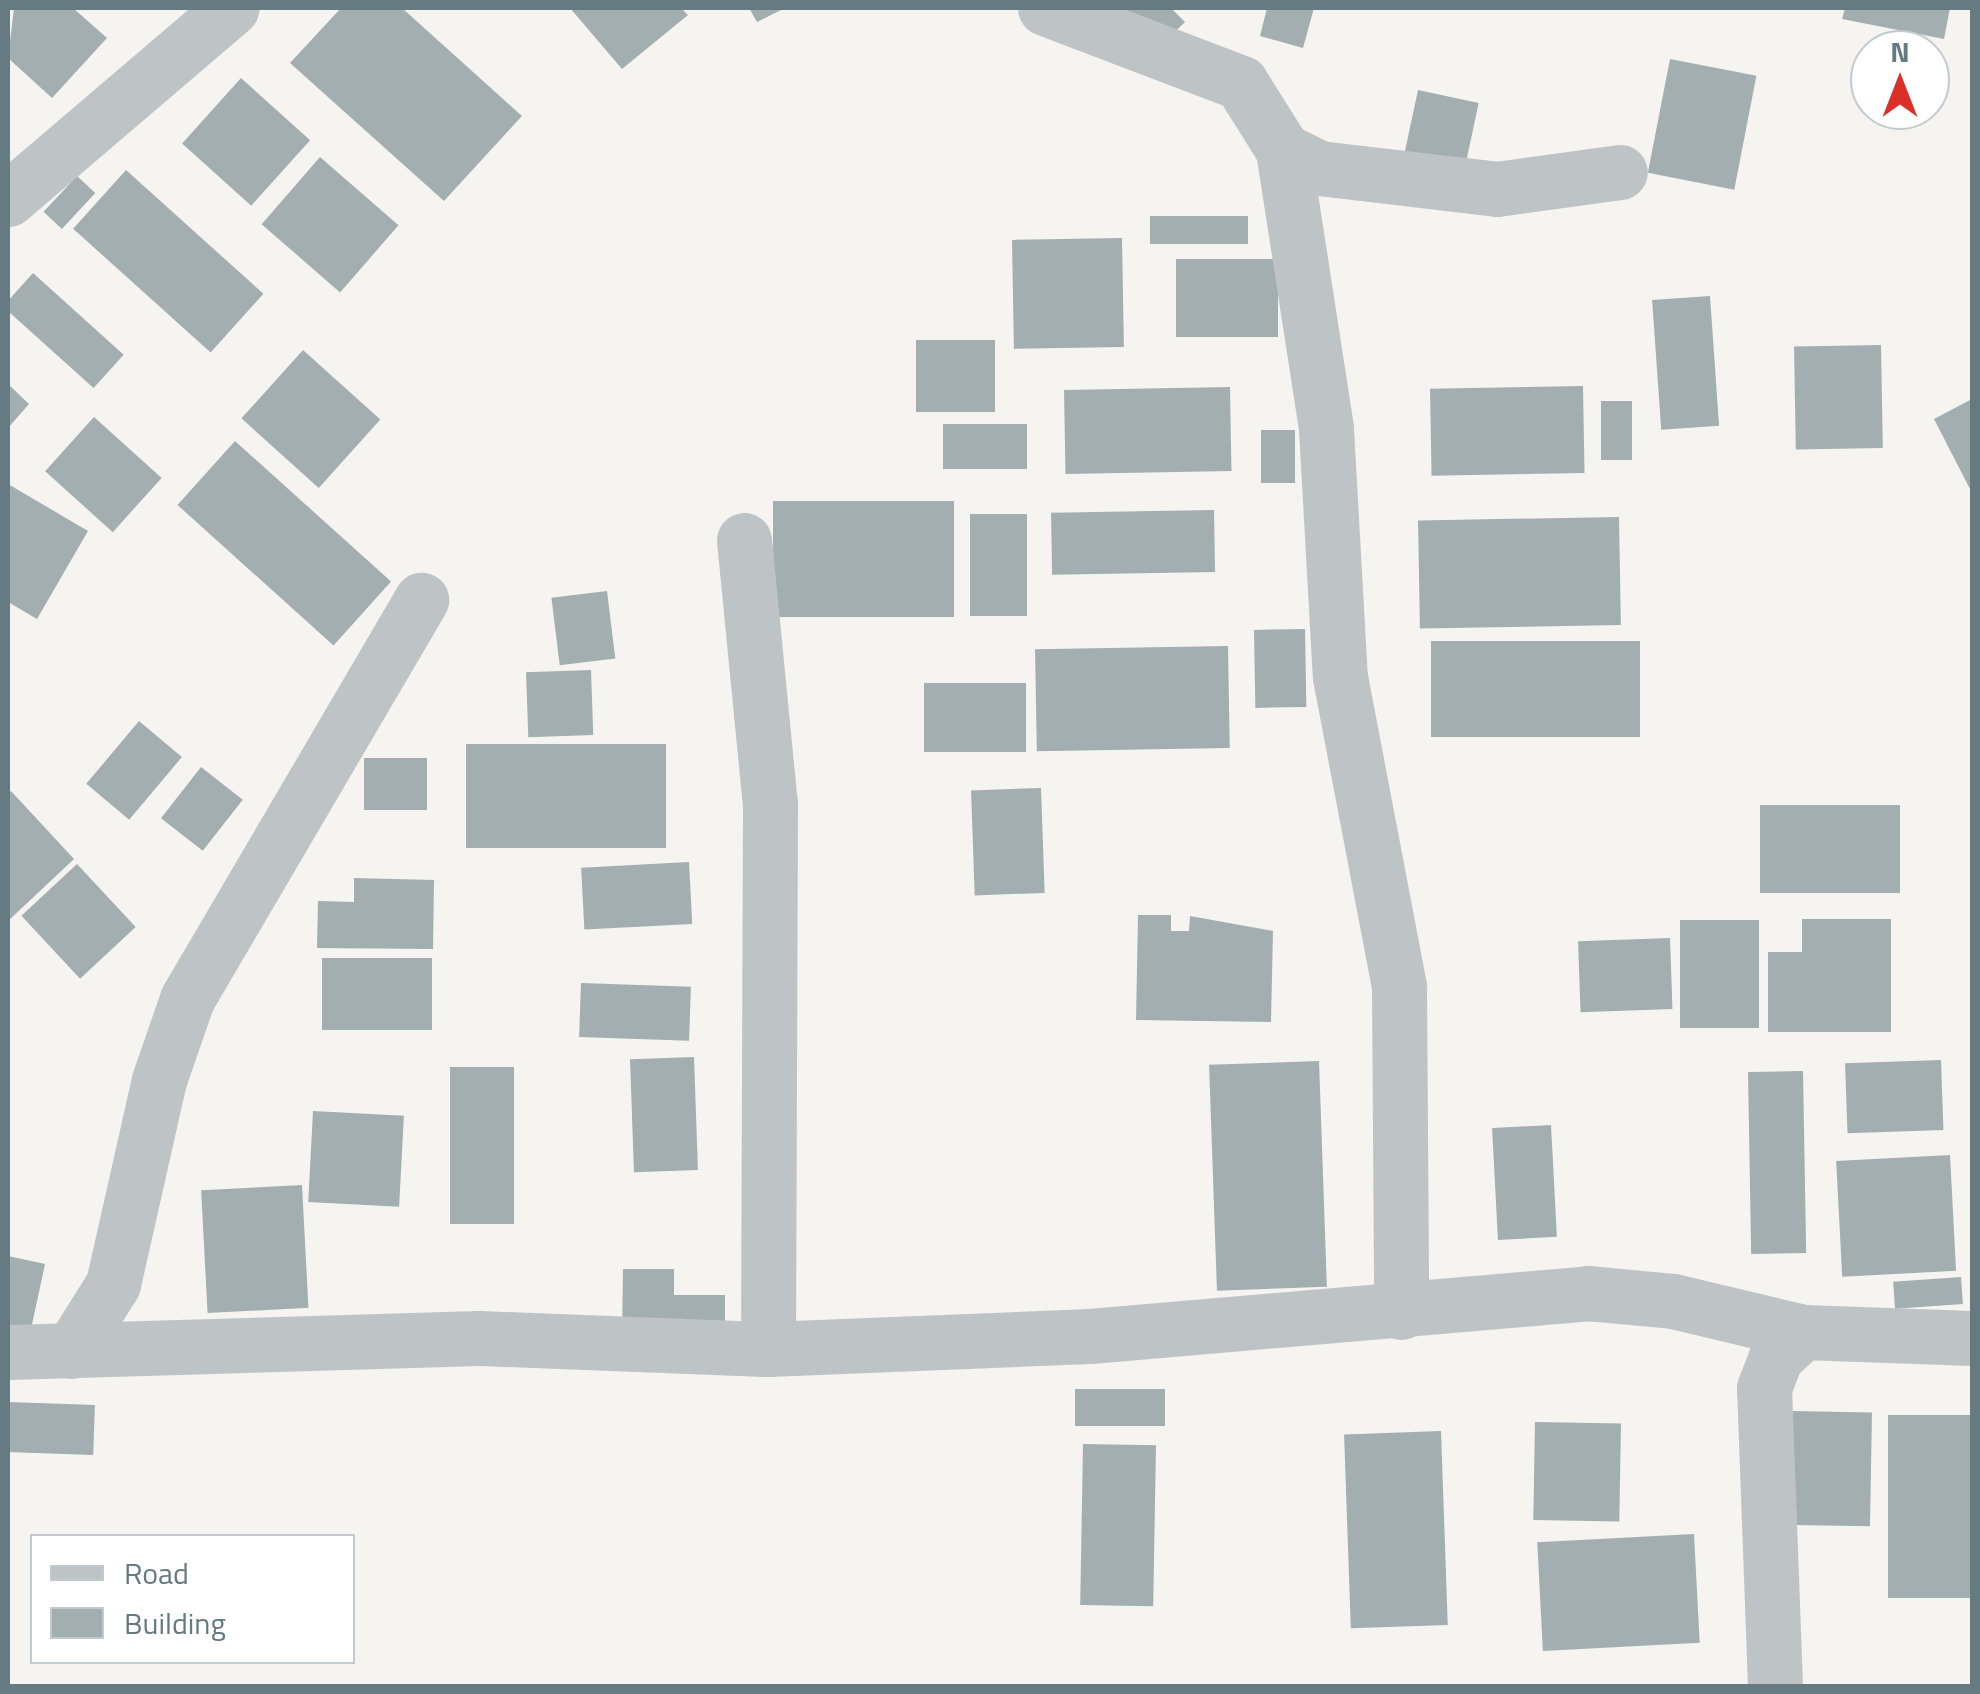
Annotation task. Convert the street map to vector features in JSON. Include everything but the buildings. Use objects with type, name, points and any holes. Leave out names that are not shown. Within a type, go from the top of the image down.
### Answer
[{"type":"street","points":[[8,199],[232,8]]},
{"type":"street","points":[[1045,8],[1242,82],[1283,150],[1326,430],[1340,677],[1399,988],[1401,1312]]},
{"type":"street","points":[[1283,150],[1319,168],[1496,189],[1620,172]]},
{"type":"street","points":[[744,540],[770,804],[768,1349]]},
{"type":"street","points":[[71,1351],[114,1284],[159,1080],[187,999],[421,600]]},
{"type":"street","points":[[8,1352],[479,1338],[768,1349],[1401,1312],[1587,1293],[1673,1301],[1803,1332],[1972,1338]]},
{"type":"street","points":[[1776,1686],[1764,1388],[1776,1357],[1803,1332]]}]
